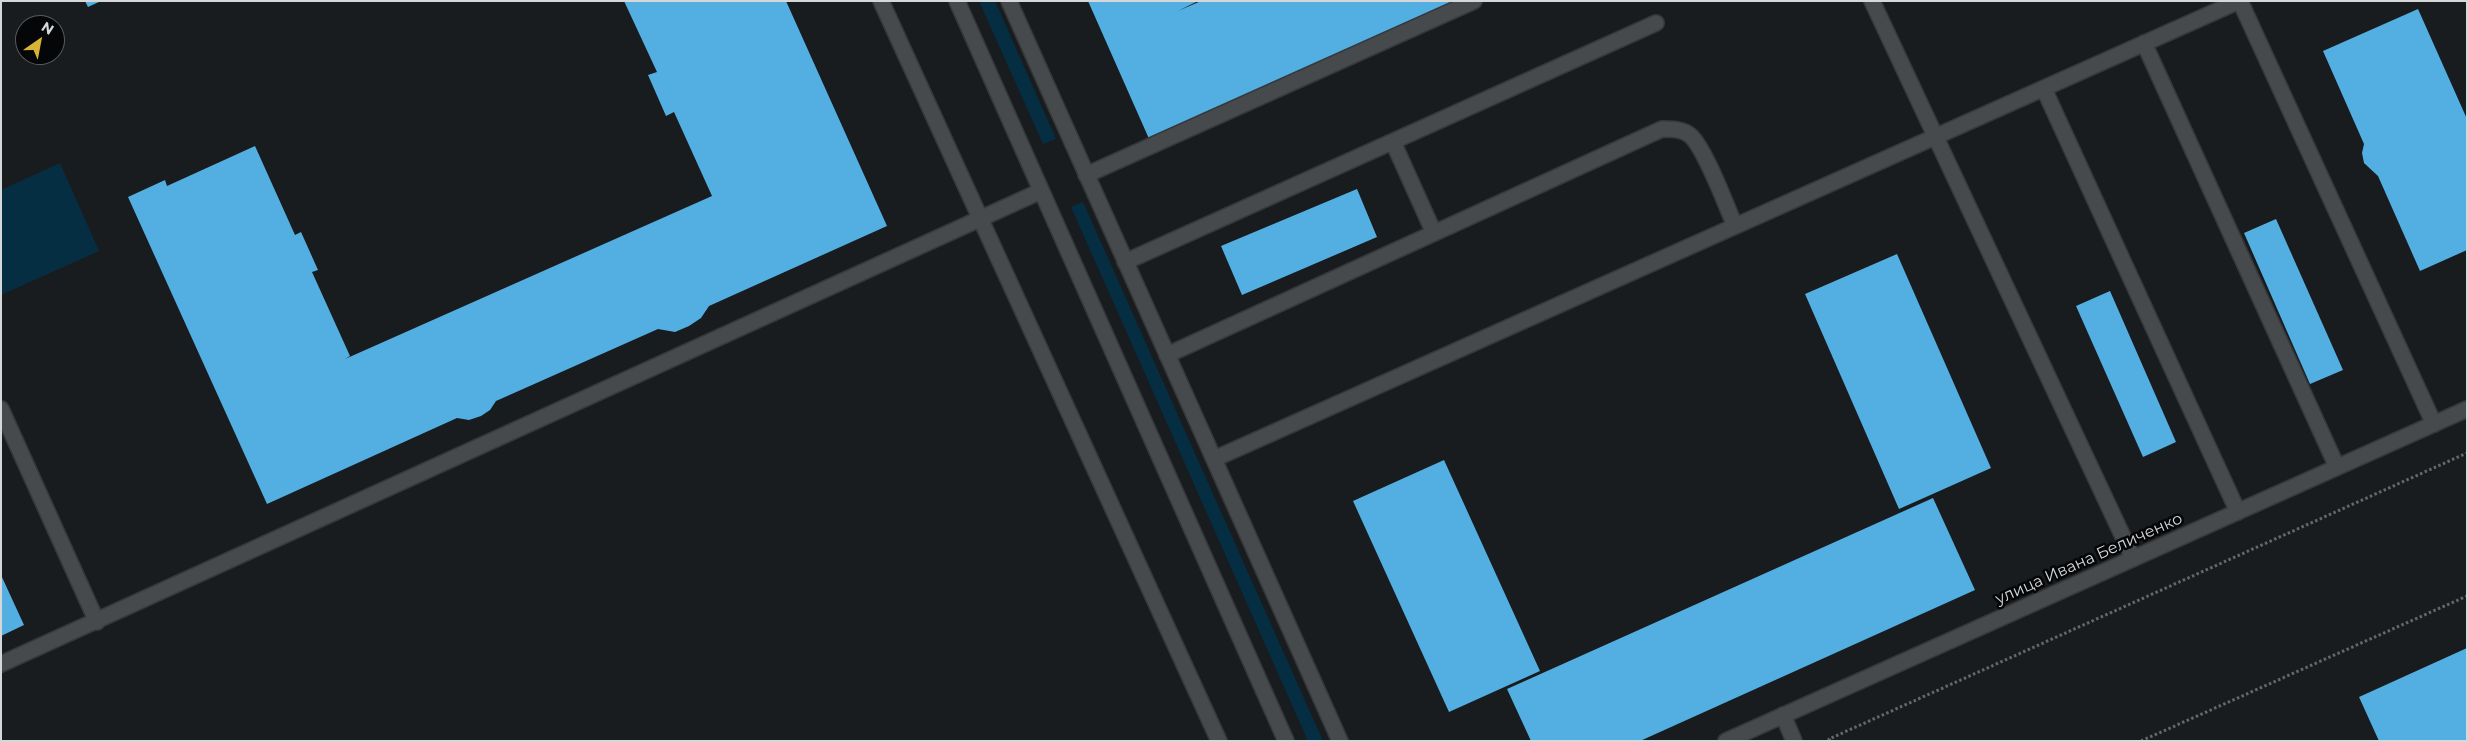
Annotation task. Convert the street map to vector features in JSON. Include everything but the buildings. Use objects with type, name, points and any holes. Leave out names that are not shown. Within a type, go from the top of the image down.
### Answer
[{"type":"street","points":[[881,1],[1219,741]]},
{"type":"street","points":[[957,1],[1286,741]]},
{"type":"street","points":[[1009,1],[1340,741]]},
{"type":"street","points":[[1086,175],[1474,1]]},
{"type":"street","points":[[1872,1],[2133,558]]},
{"type":"street","points":[[1214,459],[2240,1],[2434,424]]},
{"type":"street","points":[[1125,262],[1656,23]]},
{"type":"street","points":[[2144,43],[2337,467]]},
{"type":"street","points":[[2044,89],[2238,512]]},
{"type":"street","points":[[1167,355],[1662,129],[1677,129],[1690,135],[1699,147],[1736,226]]},
{"type":"street","points":[[1393,142],[1434,233]]},
{"type":"street","points":[[1,664],[97,622],[1041,191]]},
{"type":"street","points":[[1,409],[97,622]]},
{"type":"street","name":"улица Ивана Беличенко","points":[[1726,741],[2467,409]]},
{"type":"street","points":[[1783,715],[1794,741]]},
{"type":"path","points":[[1830,741],[1829,739],[2467,453]]},
{"type":"path","points":[[2141,741],[2467,596]]},
{"type":"shaded area","points":[[979,1],[995,1],[1056,139],[1043,144]]},
{"type":"shaded area","points":[[60,163],[99,251],[1,295],[1,190]]},
{"type":"shaded area","points":[[1083,202],[1323,741],[1308,741],[1071,207]]}]
